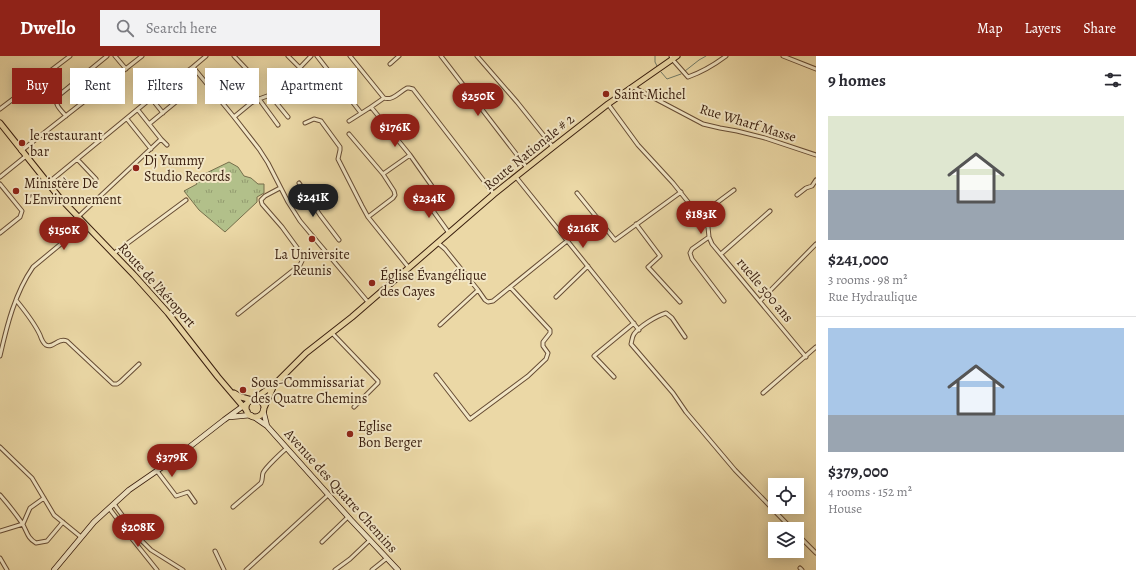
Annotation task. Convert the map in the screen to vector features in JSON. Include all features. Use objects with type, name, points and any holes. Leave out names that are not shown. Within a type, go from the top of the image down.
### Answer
[{"type":"main road","name":"Route Nationale # 2","points":[[252,400],[275,384],[306,354],[352,317],[494,194],[553,146],[673,57]]},
{"type":"main road","name":"Route de l’Aéroport","points":[[0,123],[59,197],[168,313],[218,377],[247,411]]},
{"type":"main road","name":"Route Nationale # 2","points":[[263,409],[275,384]]},
{"type":"main road","name":"Route de l’Aéroport","points":[[231,392],[252,400]]},
{"type":"main road","points":[[252,400],[247,405],[247,411],[253,416]]},
{"type":"main road","points":[[54,570],[94,522],[129,490],[174,459],[228,417],[252,400],[261,402],[263,409],[260,415],[239,415],[228,417]]},
{"type":"main road","name":"Avenue des Quatre Chemins","points":[[263,409],[267,426]]},
{"type":"main road","name":"Avenue des Quatre Chemins","points":[[253,416],[267,426],[348,517],[398,570]]},
{"type":"street","points":[[0,109],[70,56]]},
{"type":"street","points":[[66,116],[56,104],[58,96],[107,56]]},
{"type":"street","points":[[115,56],[126,69]]},
{"type":"street","points":[[134,56],[137,60]]},
{"type":"street","points":[[21,151],[142,56]]},
{"type":"street","points":[[206,56],[193,67],[259,149],[300,221],[368,302]]},
{"type":"street","points":[[234,56],[245,68]]},
{"type":"street","points":[[288,56],[299,68],[311,56]]},
{"type":"street","points":[[317,56],[361,114]]},
{"type":"street","points":[[350,56],[384,98]]},
{"type":"street","points":[[390,64],[399,56]]},
{"type":"street","points":[[441,56],[527,168]]},
{"type":"street","points":[[477,56],[553,146]]},
{"type":"street","points":[[673,57],[688,77],[699,73],[726,56]]},
{"type":"street","points":[[783,56],[816,69]]},
{"type":"street","name":"Rue Wharf Masse","points":[[632,87],[703,124],[744,133],[816,155]]},
{"type":"street","points":[[349,121],[384,98],[393,98],[407,88],[413,90],[494,194]]},
{"type":"street","points":[[267,96],[259,99],[278,125]]},
{"type":"street","points":[[48,183],[144,104]]},
{"type":"street","points":[[156,104],[163,112]]},
{"type":"street","points":[[149,124],[173,104]]},
{"type":"street","points":[[234,117],[251,104]]},
{"type":"street","points":[[277,104],[288,117]]},
{"type":"street","name":"ruelle 500 ans","points":[[608,104],[638,145],[681,192],[708,227],[709,237],[712,244],[806,356]]},
{"type":"street","points":[[371,107],[410,154],[434,189],[434,192],[427,198],[426,203],[449,233]]},
{"type":"street","points":[[138,110],[167,145]]},
{"type":"street","points":[[127,119],[151,149]]},
{"type":"street","points":[[305,123],[314,120],[321,121],[340,147],[338,159],[368,217],[409,268]]},
{"type":"street","points":[[349,134],[394,190],[394,197],[368,217]]},
{"type":"street","points":[[78,217],[161,139]]},
{"type":"street","points":[[382,174],[410,154]]},
{"type":"street","points":[[0,177],[26,156]]},
{"type":"street","points":[[77,159],[96,179]]},
{"type":"street","points":[[516,177],[639,330]]},
{"type":"street","points":[[797,195],[806,188],[812,186],[816,180]]},
{"type":"street","points":[[299,183],[339,240]]},
{"type":"street","points":[[0,184],[22,209],[22,213],[20,217],[0,233]]},
{"type":"street","points":[[238,314],[302,262],[302,256],[292,239],[262,204],[261,200],[265,196],[280,188]]},
{"type":"street","points":[[699,216],[734,190]]},
{"type":"street","points":[[288,202],[305,192]]},
{"type":"street","points":[[577,193],[615,240],[681,192]]},
{"type":"street","points":[[113,254],[186,200]]},
{"type":"street","points":[[721,254],[770,212]]},
{"type":"street","points":[[0,356],[6,330],[16,300],[28,274],[33,267],[85,224]]},
{"type":"street","points":[[636,224],[660,256],[648,267],[680,302]]},
{"type":"street","points":[[709,237],[692,249],[690,253],[692,259],[724,301]]},
{"type":"street","points":[[438,242],[485,300],[490,302],[567,241]]},
{"type":"street","points":[[760,301],[816,244]]},
{"type":"street","points":[[556,296],[588,266]]},
{"type":"street","points":[[436,375],[470,419],[528,376],[546,359],[548,353],[542,344],[543,340],[550,333],[550,330],[510,287]]},
{"type":"street","points":[[440,325],[478,290]]},
{"type":"street","points":[[16,300],[35,325],[46,345],[51,346],[61,340],[67,341],[113,384],[118,384],[140,364]]},
{"type":"street","points":[[685,337],[672,318],[666,313],[657,316],[639,330],[634,335],[631,344],[735,470],[785,522]]},
{"type":"street","points":[[614,378],[594,356],[634,323]]},
{"type":"street","points":[[332,333],[378,381],[378,383],[354,406]]},
{"type":"street","points":[[763,393],[816,347]]},
{"type":"street","points":[[0,447],[32,478],[54,514],[81,537]]},
{"type":"street","points":[[233,508],[262,483],[264,472],[286,448]]},
{"type":"street","points":[[157,471],[176,496],[188,492],[195,502]]},
{"type":"street","points":[[0,495],[10,505],[23,524],[30,540],[36,543],[47,541],[63,522]]},
{"type":"street","points":[[246,570],[328,495]]},
{"type":"street","points":[[0,531],[23,524],[30,508],[44,498]]},
{"type":"street","points":[[114,504],[139,538],[151,550],[183,570]]},
{"type":"street","points":[[109,508],[157,570]]},
{"type":"street","points":[[322,542],[348,517]]},
{"type":"street","points":[[335,570],[350,559],[370,540]]},
{"type":"street","points":[[804,541],[816,553]]},
{"type":"street","points":[[215,551],[224,570]]},
{"type":"street","points":[[0,558],[7,570]]},
{"type":"street","points":[[372,570],[387,558]]},
{"type":"green space","points":[[229,162],[238,167],[244,176],[251,178],[258,184],[264,184],[264,193],[257,197],[257,202],[225,232],[199,210],[184,191],[197,184],[194,179]]},
{"type":"waterway","points":[[655,56],[657,66]]},
{"type":"waterway","points":[[685,71],[706,56]]},
{"type":"waterway","points":[[661,72],[667,79],[681,74]]},
{"type":"place","name":"Saint Michel","points":[[606,94]]},
{"type":"place","name":"le restaurant bar","points":[[22,143]]},
{"type":"place","name":"Dj Yummy Studio Records","points":[[136,168]]},
{"type":"place","name":"Ministère De L'Environnement","points":[[16,191]]},
{"type":"place","name":"La Universite Reunis","points":[[312,239]]},
{"type":"place","name":"Église Évangélique des Cayes","points":[[372,283]]},
{"type":"place","name":"Sous-Commissariat des Quatre Chemins","points":[[243,390]]},
{"type":"place","name":"Eglise Bon Berger","points":[[350,434]]}]
